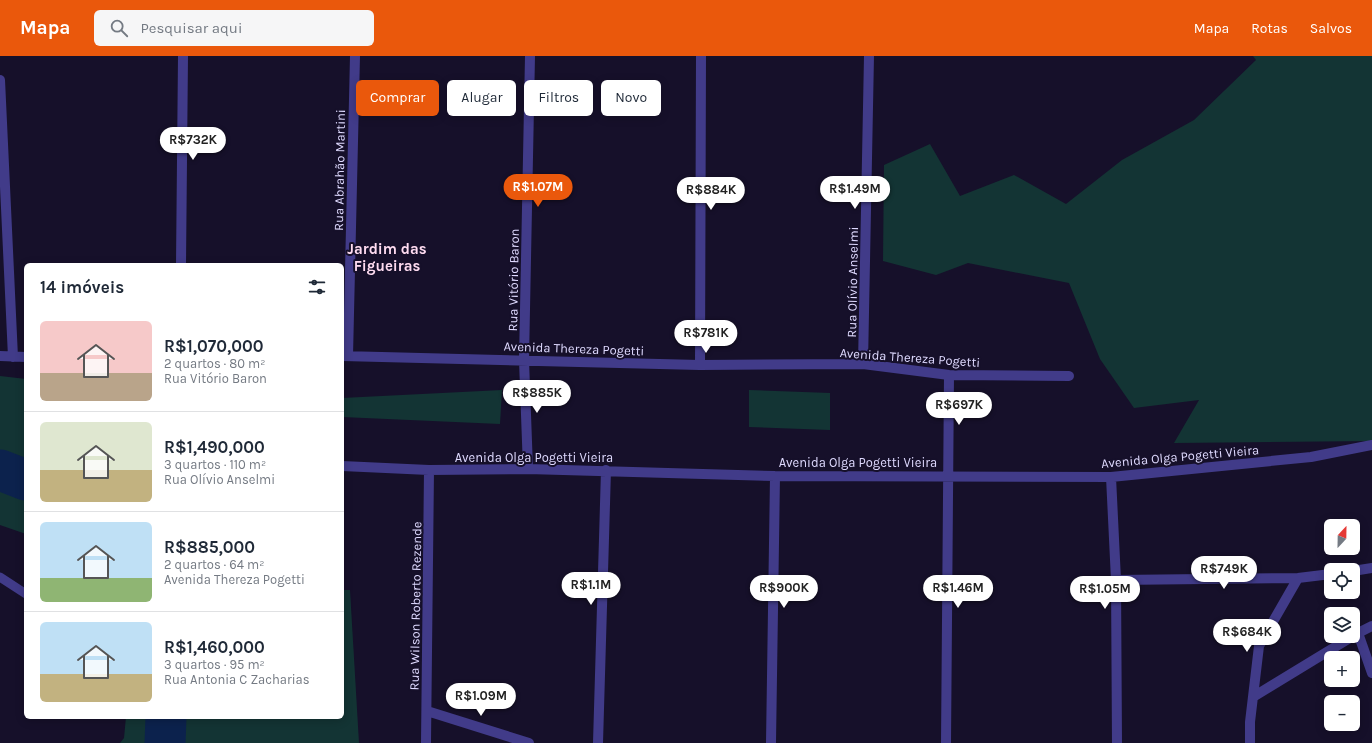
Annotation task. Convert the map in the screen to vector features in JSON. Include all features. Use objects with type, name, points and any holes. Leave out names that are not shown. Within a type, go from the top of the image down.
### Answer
[{"type":"street","points":[[181,263],[183,56]]},
{"type":"street","name":"Rua Abrahão Martini","points":[[345,356],[355,56]]},
{"type":"street","name":"Rua Vitório Baron","points":[[528,469],[524,360],[530,56]]},
{"type":"street","points":[[700,365],[701,56]]},
{"type":"street","name":"Rua Olívio Anselmi","points":[[864,364],[869,56]]},
{"type":"street","points":[[0,80],[13,357]]},
{"type":"street","points":[[0,356],[24,357]]},
{"type":"street","name":"Avenida Thereza Pogetti","points":[[345,356],[700,365],[864,364],[949,375],[1069,376]]},
{"type":"street","points":[[946,743],[949,375]]},
{"type":"street","name":"Avenida Olga Pogetti Vieira","points":[[344,466],[429,470],[606,470],[775,476],[947,475],[1111,477],[1311,457],[1372,445]]},
{"type":"street","name":"Rua Wilson Roberto Rezende","points":[[426,743],[429,470]]},
{"type":"street","points":[[598,743],[606,470]]},
{"type":"street","points":[[771,743],[775,476]]},
{"type":"street","points":[[1111,477],[1116,580],[1117,743]]},
{"type":"street","points":[[1360,570],[1372,568]]},
{"type":"street","points":[[1116,580],[1298,578],[1324,575]]},
{"type":"street","points":[[1250,743],[1250,722],[1259,646],[1298,578]]},
{"type":"street","points":[[1360,632],[1372,626]]},
{"type":"street","points":[[1360,639],[1372,673]]},
{"type":"street","points":[[1253,697],[1342,643]]},
{"type":"street","points":[[427,711],[529,743]]},
{"type":"lane","points":[[0,577],[24,593]]},
{"type":"green space","points":[[1253,56],[1372,56],[1372,441],[1174,443],[1199,400],[1134,408],[1100,359],[1069,283],[968,263],[936,275],[883,261],[884,165],[930,144],[960,196],[1014,175],[1066,204],[1122,160],[1194,120],[1256,60]]},
{"type":"green space","points":[[0,376],[24,379],[24,533],[0,525]]},
{"type":"green space","points":[[502,390],[500,424],[344,417],[344,398]]},
{"type":"green space","points":[[749,390],[830,393],[830,430],[749,427]]},
{"type":"green space","points":[[344,590],[350,590],[359,743],[120,743],[124,738],[126,719],[344,719]]},
{"type":"waterway","points":[[0,470],[24,479]]},
{"type":"waterway","points":[[165,743],[166,719]]},
{"type":"district","name":"Jardim das Figueiras","points":[[387,258]]}]
